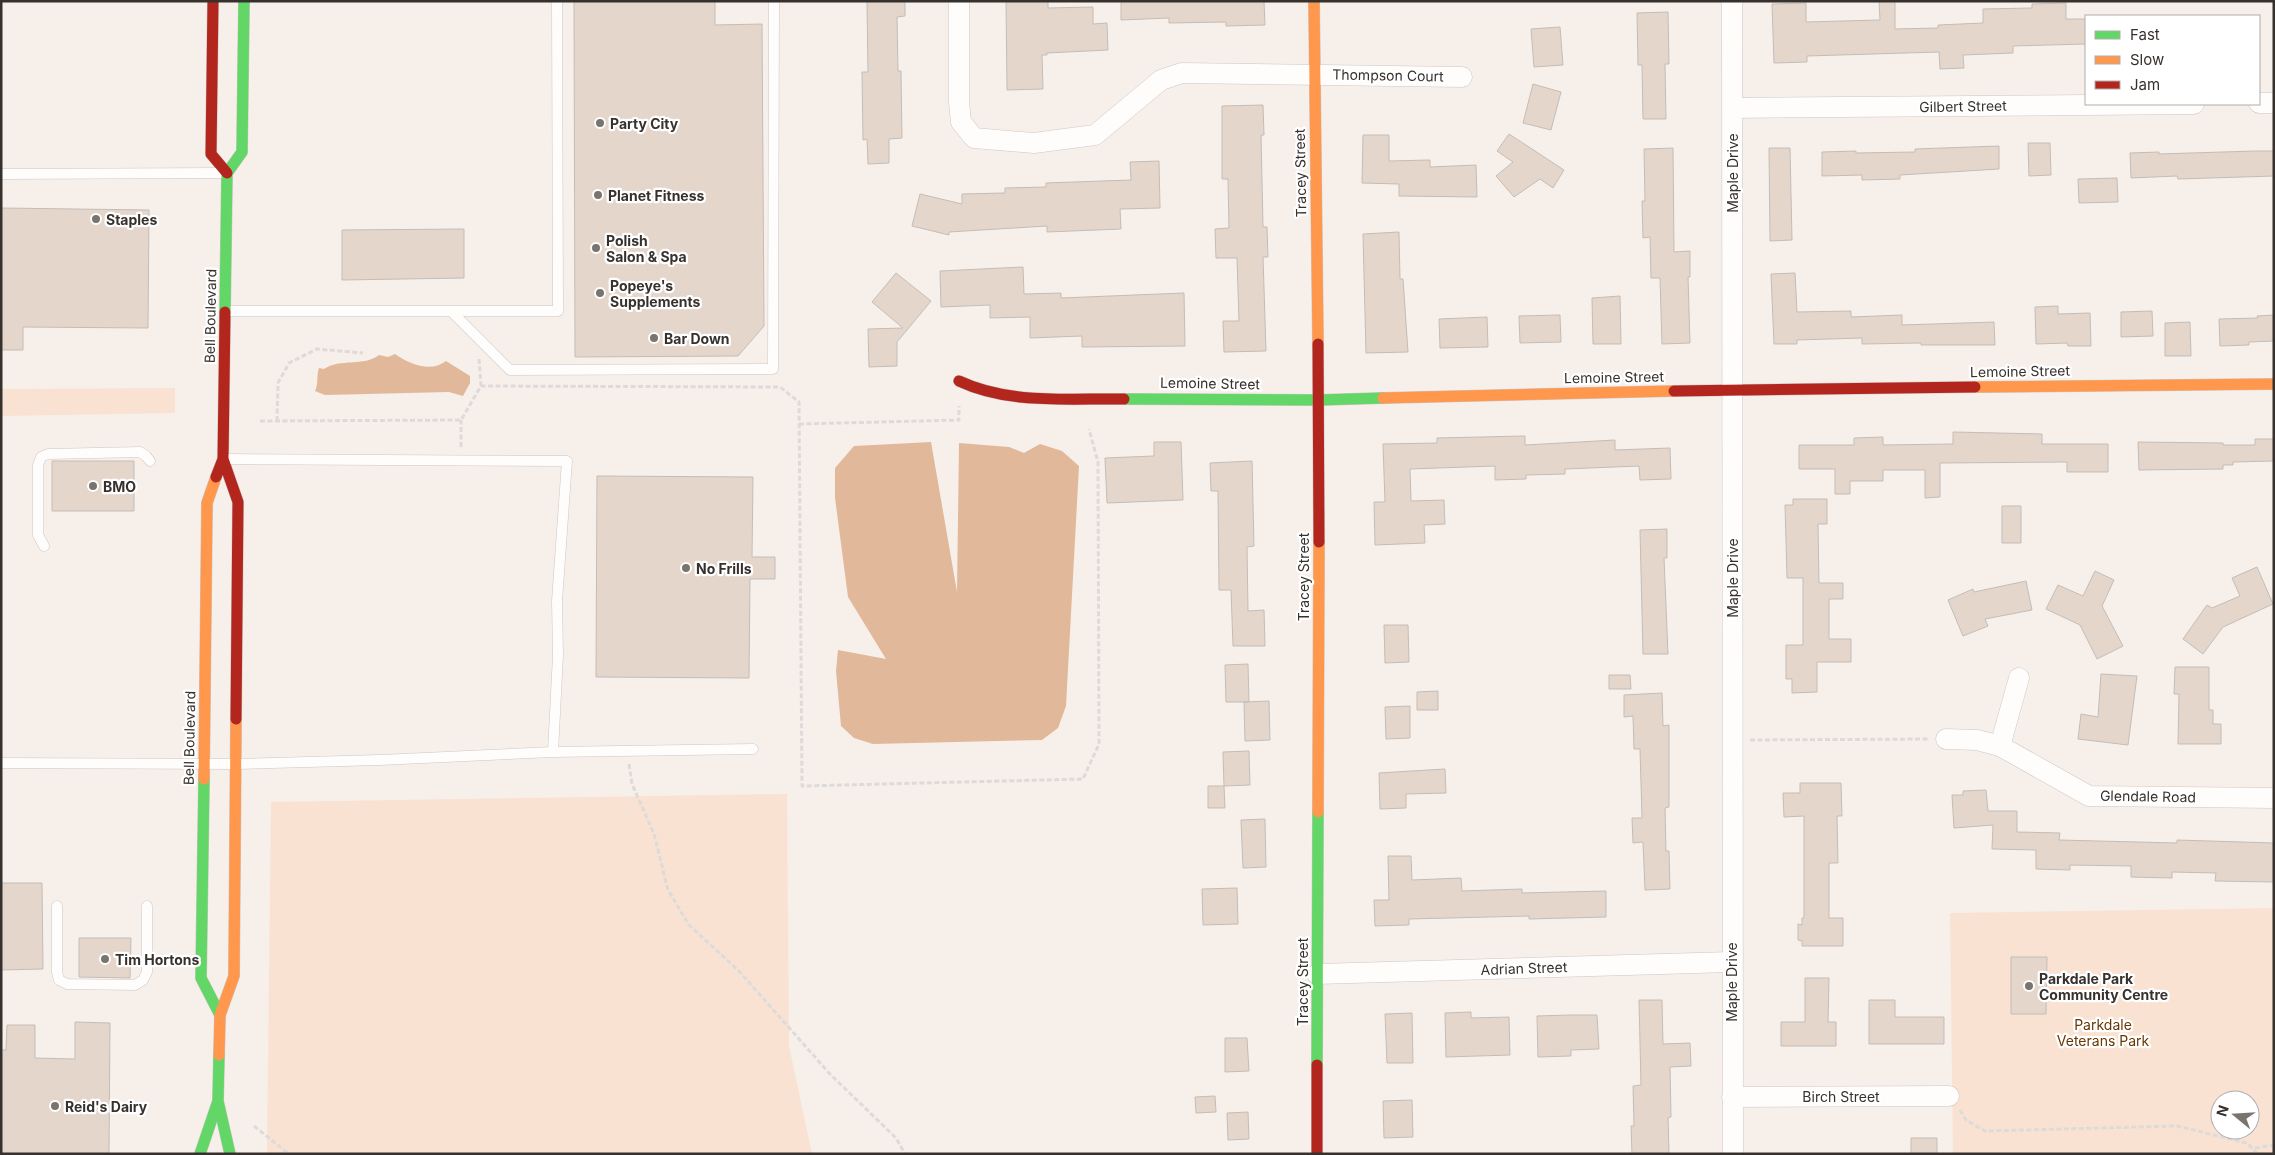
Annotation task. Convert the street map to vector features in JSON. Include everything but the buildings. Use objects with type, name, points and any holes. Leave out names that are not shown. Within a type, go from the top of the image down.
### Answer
[{"type":"street","points":[[213,1],[211,154],[227,173],[242,152],[244,1]]},
{"type":"street","name":"Thompson Court","points":[[959,1],[959,102],[961,122],[974,138],[1034,144],[1095,136],[1161,80],[1182,73],[1462,77]]},
{"type":"street","name":"Tracey Street","points":[[1314,1],[1319,400],[1317,1154]]},
{"type":"street","name":"Maple Drive","points":[[1732,1],[1732,1154]]},
{"type":"street","points":[[2260,103],[2274,103]]},
{"type":"street","name":"Gilbert Street","points":[[1732,108],[2085,105]]},
{"type":"street","name":"Bell Boulevard","points":[[220,1015],[202,978],[207,503],[223,460],[227,173]]},
{"type":"street","name":"Lemoine Street","points":[[959,381],[978,390],[1024,398],[1120,397],[1319,400],[1732,389],[2274,384]]},
{"type":"street","name":"Bell Boulevard","points":[[223,460],[238,502],[234,976],[220,1015],[218,1101],[230,1154]]},
{"type":"street","points":[[2000,746],[2019,678]]},
{"type":"street","name":"Glendale Road","points":[[1946,739],[1977,740],[2000,746],[2089,796],[2274,798]]},
{"type":"street","name":"Adrian Street","points":[[1317,974],[1731,962]]},
{"type":"street","name":"Birch Street","points":[[1732,1096],[1949,1096]]},
{"type":"street","name":"Bell Boulevard","points":[[200,1154],[218,1101]]},
{"type":"lane","points":[[225,311],[558,311],[557,1]]},
{"type":"lane","points":[[451,311],[510,370],[773,369],[774,1]]},
{"type":"lane","points":[[1,174],[227,173]]},
{"type":"lane","points":[[44,546],[38,535],[38,465],[41,457],[48,454],[140,452],[150,461]]},
{"type":"lane","points":[[223,460],[567,461],[558,601],[558,655],[553,752]]},
{"type":"lane","points":[[1,763],[236,764],[553,752],[753,749]]},
{"type":"lane","points":[[57,906],[57,972],[59,980],[66,984],[135,985],[143,980],[147,972],[147,906]]},
{"type":"path","points":[[460,460],[461,420],[481,386],[478,349],[482,342]]},
{"type":"path","points":[[277,421],[278,384],[288,362],[316,349],[363,353]]},
{"type":"path","points":[[799,424],[959,420],[959,381]]},
{"type":"path","points":[[481,386],[780,388],[799,402],[802,786],[1082,779],[1099,744],[1098,462],[1089,429]]},
{"type":"path","points":[[260,421],[461,420]]},
{"type":"path","points":[[1731,740],[1946,739]]},
{"type":"path","points":[[627,751],[632,784],[654,834],[668,890],[689,925],[739,971],[828,1073],[896,1138],[905,1154]]},
{"type":"path","points":[[1949,1096],[1966,1120],[1984,1131],[2177,1126],[2247,1143],[2258,1154]]},
{"type":"path","points":[[254,1126],[289,1154]]},
{"type":"path","points":[[2254,1148],[2274,1145]]},
{"type":"green space","points":[[175,388],[175,413],[1,416],[1,389]]},
{"type":"green space","points":[[787,794],[789,1046],[812,1154],[267,1154],[271,802]]},
{"type":"green space","name":"Parkdale Veterans Park","points":[[2274,908],[2274,1154],[1953,1154],[1950,913]]},
{"type":"shaded area","points":[[395,354],[413,364],[427,367],[440,365],[446,361],[470,376],[470,383],[463,396],[449,392],[325,395],[315,391],[319,368],[324,369],[337,364],[366,361],[379,355],[388,357]]},
{"type":"shaded area","points":[[931,442],[957,592],[959,443],[1009,447],[1024,453],[1040,444],[1062,451],[1079,466],[1066,706],[1058,728],[1042,740],[873,744],[854,738],[841,726],[836,671],[838,650],[886,659],[848,597],[835,498],[835,468],[854,446]]},
{"type":"traffic: fast","points":[[225,312],[227,173],[242,152],[244,1]]},
{"type":"traffic: fast","points":[[1124,399],[1319,400],[1383,398]]},
{"type":"traffic: fast","points":[[204,779],[201,978],[220,1015]]},
{"type":"traffic: fast","points":[[1317,1065],[1318,812]]},
{"type":"traffic: fast","points":[[219,1055],[218,1101],[230,1154]]},
{"type":"traffic: fast","points":[[200,1154],[218,1101]]},
{"type":"traffic: slow","points":[[1314,1],[1318,344]]},
{"type":"traffic: slow","points":[[1975,387],[2274,384]]},
{"type":"traffic: slow","points":[[1383,398],[1674,391]]},
{"type":"traffic: slow","points":[[204,779],[207,503],[216,477]]},
{"type":"traffic: slow","points":[[1318,812],[1319,542]]},
{"type":"traffic: slow","points":[[219,1055],[220,1015],[234,976],[236,719]]},
{"type":"traffic: jam","points":[[213,1],[211,154],[227,173]]},
{"type":"traffic: jam","points":[[216,477],[223,459],[225,312]]},
{"type":"traffic: jam","points":[[1318,344],[1319,542]]},
{"type":"traffic: jam","points":[[959,381],[979,389],[1019,397],[1040,399],[1124,399]]},
{"type":"traffic: jam","points":[[1674,391],[1975,387]]},
{"type":"traffic: jam","points":[[223,459],[238,502],[236,719]]},
{"type":"traffic: jam","points":[[1317,1065],[1317,1154]]},
{"type":"place","name":"Party City","points":[[600,123]]},
{"type":"place","name":"Planet Fitness","points":[[598,195]]},
{"type":"place","name":"Staples","points":[[96,219]]},
{"type":"place","name":"Polish Salon & Spa","points":[[596,248]]},
{"type":"place","name":"Popeye's Supplements","points":[[600,293]]},
{"type":"place","name":"Bar Down","points":[[654,338]]},
{"type":"place","name":"BMO","points":[[93,486]]},
{"type":"place","name":"No Frills","points":[[686,568]]},
{"type":"place","name":"Tim Hortons","points":[[105,959]]},
{"type":"place","name":"Parkdale Park Community Centre","points":[[2029,986]]},
{"type":"place","name":"Reid's Dairy","points":[[55,1106]]}]
